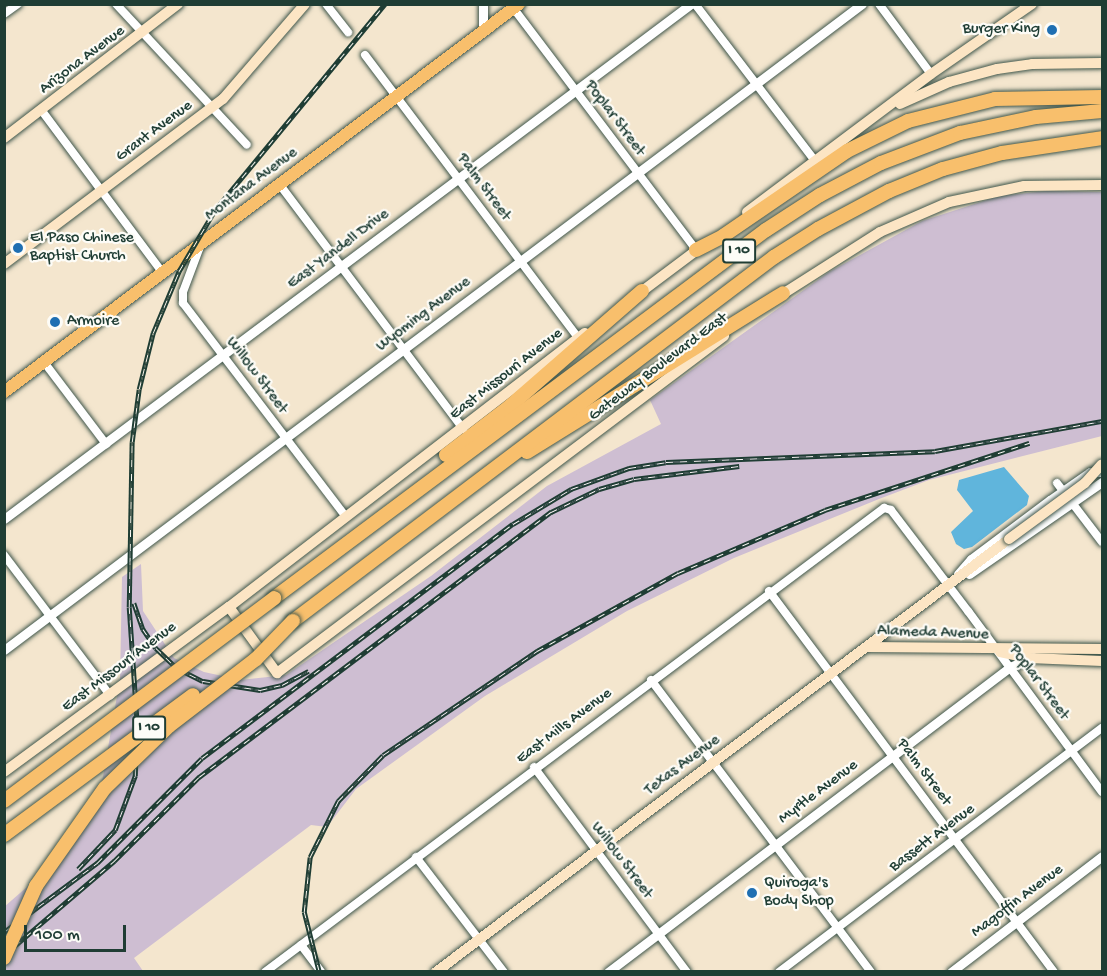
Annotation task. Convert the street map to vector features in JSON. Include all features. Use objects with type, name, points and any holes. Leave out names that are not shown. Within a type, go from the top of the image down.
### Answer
[{"type":"highway","points":[[696,250],[723,236],[847,151],[908,121],[995,99],[1098,104]]},
{"type":"highway","name":"I 10","points":[[4,801],[427,480],[766,230],[852,177],[960,133],[1098,104]]},
{"type":"highway","name":"I 10","points":[[4,835],[293,621],[480,477],[774,257],[853,208],[915,179],[972,160],[1099,139]]},
{"type":"highway","points":[[427,480],[444,457],[510,405],[642,291]]},
{"type":"highway","points":[[480,477],[575,425],[783,293]]},
{"type":"highway","points":[[4,958],[36,886],[105,789],[162,732],[256,659],[293,621]]},
{"type":"main road","name":"Arizona Avenue","points":[[4,138],[144,34],[178,4]]},
{"type":"main road","name":"Grant Avenue","points":[[4,264],[214,107],[237,85],[305,4]]},
{"type":"main road","name":"East Missouri Avenue","points":[[4,772],[229,607],[463,429],[578,338],[877,117],[931,74],[1032,4]]},
{"type":"main road","name":"Montana Avenue","points":[[4,392],[515,6]]},
{"type":"main road","points":[[877,117],[934,88],[981,73],[1032,64],[1100,64]]},
{"type":"main road","points":[[1085,184],[1102,177]]},
{"type":"main road","name":"Gateway Boulevard East","points":[[229,607],[276,674],[783,293],[880,232],[929,208],[1000,189],[1102,184]]},
{"type":"main road","points":[[949,585],[1085,483],[1102,464]]},
{"type":"main road","name":"Texas Avenue","points":[[436,972],[949,585]]},
{"type":"main road","name":"Alameda Avenue","points":[[868,647],[997,651],[1102,649]]},
{"type":"main road","name":"Alameda Avenue","points":[[997,651],[1029,658],[1102,661]]},
{"type":"street","points":[[4,14],[18,4]]},
{"type":"street","points":[[116,4],[247,145]]},
{"type":"street","points":[[326,4],[348,32]]},
{"type":"street","points":[[483,4],[483,32]]},
{"type":"street","points":[[693,4],[815,161]]},
{"type":"street","name":"East Yandell Drive","points":[[4,519],[693,4]]},
{"type":"street","name":"Wyoming Avenue","points":[[4,650],[862,4]]},
{"type":"street","points":[[879,4],[931,74]]},
{"type":"street","name":"Poplar Street","points":[[515,6],[696,250]]},
{"type":"street","name":"Palm Street","points":[[365,55],[578,338]]},
{"type":"street","points":[[42,111],[162,272]]},
{"type":"street","points":[[280,185],[463,429]]},
{"type":"street","name":"Willow Street","points":[[201,243],[182,298],[346,517]]},
{"type":"street","points":[[44,362],[106,444]]},
{"type":"street","name":"Texas Avenue","points":[[949,585],[971,559],[1060,487],[1090,472],[1102,472]]},
{"type":"street","name":"Texas Avenue","points":[[949,585],[1102,482]]},
{"type":"street","points":[[1060,487],[1102,542]]},
{"type":"street","name":"Poplar Street","points":[[884,508],[891,510],[949,585],[1102,792]]},
{"type":"street","name":"East Mills Avenue","points":[[265,972],[534,767],[884,508]]},
{"type":"street","points":[[4,555],[110,695]]},
{"type":"street","name":"Palm Street","points":[[769,591],[1054,972]]},
{"type":"street","name":"Myrtle Avenue","points":[[608,972],[1010,667],[1055,649]]},
{"type":"street","points":[[651,680],[715,761],[871,972]]},
{"type":"street","name":"Bassett Avenue","points":[[779,972],[1102,728]]},
{"type":"street","name":"Willow Street","points":[[534,767],[687,972]]},
{"type":"street","name":"Magoffin Avenue","points":[[951,972],[1102,856]]},
{"type":"street","points":[[416,857],[504,972]]},
{"type":"street","points":[[301,945],[321,972]]},
{"type":"shaded area","points":[[1046,191],[1102,192],[1102,436],[929,480],[734,558],[627,611],[485,696],[356,789],[327,827],[311,825],[134,958],[143,971],[5,971],[4,907],[59,859],[100,794],[120,679],[122,577],[141,564],[143,611],[174,658],[204,672],[241,680],[286,675],[431,576],[547,486],[661,424],[650,400],[829,272],[922,221],[999,196]]},
{"type":"water","points":[[1004,467],[1029,496],[1027,505],[972,547],[964,549],[956,544],[951,532],[973,511],[957,490],[959,480]]},
{"type":"railway","points":[[78,869],[115,830],[135,776],[137,725],[129,607],[132,442],[139,389],[153,333],[179,271],[215,210],[385,4]]},
{"type":"railway","points":[[4,932],[97,863],[202,758],[513,524],[571,489],[629,468],[666,462],[935,451],[1102,421]]},
{"type":"railway","points":[[319,972],[304,912],[310,857],[338,801],[383,755],[537,651],[678,573],[825,510],[1029,443]]},
{"type":"railway","points":[[4,955],[114,861],[199,777],[551,512],[599,489],[634,479],[739,466]]},
{"type":"railway","points":[[134,603],[143,629],[156,648],[177,668],[203,681],[260,690],[282,685],[308,671]]},
{"type":"place","name":"Burger King","points":[[1052,30]]},
{"type":"place","name":"El Paso Chinese Baptist Church","points":[[18,248]]},
{"type":"place","name":"Armoire","points":[[55,322]]},
{"type":"place","name":"Quiroga's Body Shop","points":[[752,893]]}]
